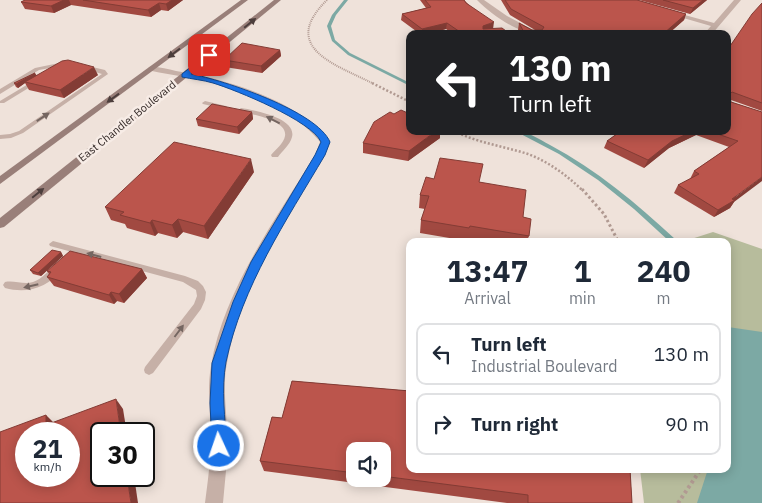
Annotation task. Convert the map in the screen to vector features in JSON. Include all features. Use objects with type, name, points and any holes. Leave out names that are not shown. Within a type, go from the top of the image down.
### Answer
[{"type":"main road","name":"East Chandler Boulevard","points":[[0,182],[246,0]]},
{"type":"main road","name":"East Chandler Boulevard","points":[[0,224],[278,0]]},
{"type":"street","points":[[480,0],[513,26],[525,30]]},
{"type":"street","points":[[711,30],[738,0]]},
{"type":"street","points":[[666,12],[715,25]]},
{"type":"street","points":[[152,69],[211,80],[232,87],[294,115],[315,128],[323,136],[325,142],[320,155],[249,276],[228,332],[219,363],[217,403],[219,446],[214,503]]},
{"type":"lane","points":[[0,92],[37,70],[71,64]]},
{"type":"lane","points":[[50,73],[53,66]]},
{"type":"lane","points":[[1,100],[53,66]]},
{"type":"lane","points":[[0,137],[11,136],[20,132],[105,74],[104,71],[79,66]]},
{"type":"lane","points":[[1,100],[42,78]]},
{"type":"lane","points":[[205,103],[266,116],[285,126],[289,131],[289,136],[275,155]]},
{"type":"lane","points":[[53,244],[70,257],[185,280],[195,283],[202,290],[202,297],[198,306],[149,370]]},
{"type":"lane","points":[[8,285],[21,288],[43,282],[70,257]]},
{"type":"path","points":[[327,0],[309,20],[307,34],[311,46],[322,57],[406,100]]},
{"type":"path","points":[[462,135],[480,144],[529,155],[549,166],[589,194],[605,214],[617,238]]},
{"type":"path","points":[[678,503],[698,473]]},
{"type":"green space","points":[[713,232],[730,238],[694,238]]},
{"type":"green space","points":[[731,238],[762,249],[762,503],[644,503],[640,473],[731,473]]},
{"type":"water","points":[[731,327],[762,332],[762,503],[697,503],[707,473],[731,473]]},
{"type":"building","points":[[25,0],[64,0],[51,6],[21,2]]},
{"type":"building","points":[[83,0],[172,0],[166,4],[159,3],[148,10]]},
{"type":"building","points":[[425,0],[464,0],[494,22],[483,26],[483,29],[502,28],[505,30],[457,30],[447,23],[422,29],[402,14],[431,7]]},
{"type":"building","points":[[505,0],[637,0],[686,14],[668,30],[542,30],[544,27],[511,9]]},
{"type":"building","points":[[663,0],[703,0],[693,8]]},
{"type":"building","points":[[762,3],[762,103],[731,93],[731,45]]},
{"type":"building","points":[[519,23],[532,30],[523,30]]},
{"type":"building","points":[[242,43],[280,50],[261,66],[224,60]]},
{"type":"building","points":[[68,60],[94,67],[60,90],[25,82],[62,61]]},
{"type":"building","points":[[35,73],[16,84],[14,83]]},
{"type":"building","points":[[731,102],[762,112],[762,177],[732,199],[735,200],[718,210],[678,185],[699,174],[694,171],[738,141],[721,135],[731,135]]},
{"type":"building","points":[[212,104],[252,112],[237,127],[196,119]]},
{"type":"building","points":[[401,110],[406,112],[406,135],[431,135],[409,151],[363,143],[374,122],[390,112],[394,114]]},
{"type":"building","points":[[615,135],[685,135],[672,141],[648,160],[607,141]]},
{"type":"building","points":[[174,142],[251,159],[204,226],[178,219],[172,225],[152,220],[150,223],[120,215],[124,212],[105,207]]},
{"type":"building","points":[[440,158],[483,164],[479,182],[526,190],[523,217],[531,219],[529,236],[421,220],[429,196],[420,195],[426,177],[434,179]]},
{"type":"building","points":[[52,250],[61,252],[38,273],[30,270]]},
{"type":"building","points":[[70,251],[142,269],[119,294],[111,292],[109,295],[47,277],[51,272],[47,271]]},
{"type":"building","points":[[292,381],[406,391],[406,473],[630,473],[632,503],[528,503],[528,495],[391,477],[391,442],[346,442],[346,472],[260,461],[272,417],[282,418]]},
{"type":"building","points":[[116,399],[119,422],[90,422],[90,487],[129,487],[131,503],[0,503],[0,432],[15,426],[15,487],[80,487],[80,422],[54,422]]},
{"type":"building","points":[[46,415],[46,422],[27,422]]},
{"type":"waterway","points":[[346,0],[334,15],[329,26],[333,40],[349,54],[406,83]]},
{"type":"waterway","points":[[525,135],[561,153],[600,178],[670,238]]},
{"type":"route","points":[[209,55],[184,75],[211,80],[232,87],[294,115],[315,128],[323,136],[325,142],[320,155],[249,276],[228,332],[219,363],[217,403],[219,446]]}]
